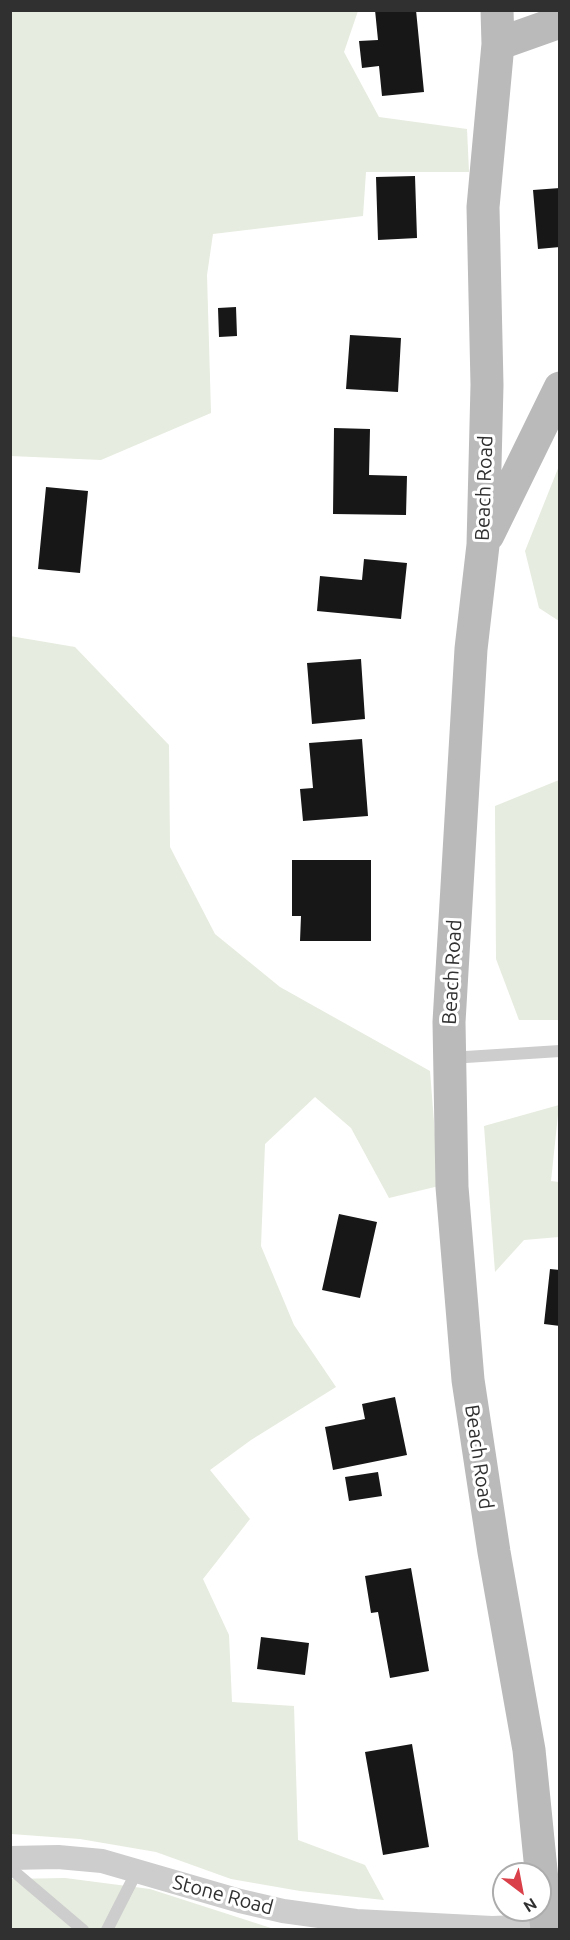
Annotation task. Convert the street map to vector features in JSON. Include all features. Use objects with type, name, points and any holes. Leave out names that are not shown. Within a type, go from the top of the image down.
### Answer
[{"type":"street","name":"Beach Road","points":[[497,10],[498,44],[483,207],[487,385],[483,545],[471,649],[449,1022],[452,1186],[468,1380],[494,1552],[529,1750],[547,1928]]},
{"type":"street","points":[[498,44],[560,22]]},
{"type":"street","points":[[483,545],[560,388]]},
{"type":"street","name":"Stone Road","points":[[10,1858],[58,1857],[102,1860],[240,1901],[283,1911],[356,1921],[492,1928],[547,1928]]},
{"type":"lane","points":[[449,1058],[560,1051]]},
{"type":"lane","points":[[10,1868],[83,1929]]},
{"type":"lane","points":[[107,1929],[137,1872]]},
{"type":"shaded area","points":[[11,10],[358,11],[344,52],[379,117],[467,129],[469,172],[366,172],[363,216],[213,234],[207,275],[211,413],[101,460],[11,456]]},
{"type":"shaded area","points":[[559,466],[559,621],[539,608],[525,551]]},
{"type":"shaded area","points":[[10,636],[75,647],[169,745],[170,847],[215,934],[280,987],[430,1071],[439,1186],[389,1198],[351,1128],[315,1097],[265,1144],[261,1246],[294,1325],[336,1387],[251,1440],[210,1470],[250,1519],[203,1579],[229,1635],[232,1702],[294,1706],[298,1840],[365,1865],[384,1900],[300,1891],[231,1879],[156,1852],[80,1839],[11,1834]]},
{"type":"shaded area","points":[[559,780],[559,1020],[519,1020],[496,959],[495,806]]},
{"type":"shaded area","points":[[559,1105],[551,1181],[559,1182],[559,1237],[524,1240],[495,1272],[484,1126]]},
{"type":"shaded area","points":[[65,1878],[150,1889],[271,1928],[286,1929],[11,1929],[10,1879]]},
{"type":"building","points":[[375,10],[416,10],[424,92],[382,96],[379,66],[362,68],[359,41],[378,40]]},
{"type":"building","points":[[415,176],[417,238],[378,240],[376,177]]},
{"type":"building","points":[[560,188],[560,247],[538,249],[533,190]]},
{"type":"building","points":[[236,307],[237,336],[219,337],[218,308]]},
{"type":"building","points":[[350,335],[401,338],[398,392],[346,389]]},
{"type":"building","points":[[334,428],[370,429],[369,475],[407,476],[406,515],[333,514]]},
{"type":"building","points":[[46,487],[88,491],[80,573],[38,569]]},
{"type":"building","points":[[364,559],[407,563],[401,619],[317,611],[320,576],[362,580]]},
{"type":"building","points":[[361,659],[365,719],[312,724],[307,663]]},
{"type":"building","points":[[362,739],[368,816],[303,821],[300,789],[313,788],[309,743]]},
{"type":"building","points":[[292,860],[371,860],[371,941],[300,941],[301,916],[292,916]]},
{"type":"building","points":[[339,1214],[377,1222],[360,1298],[322,1290]]},
{"type":"building","points":[[550,1269],[560,1270],[560,1326],[544,1324]]},
{"type":"building","points":[[395,1397],[407,1455],[333,1470],[325,1427],[365,1419],[362,1404]]},
{"type":"building","points":[[378,1472],[382,1496],[349,1501],[345,1477]]},
{"type":"building","points":[[411,1568],[429,1671],[390,1678],[378,1612],[371,1613],[365,1576]]},
{"type":"building","points":[[261,1637],[309,1643],[305,1675],[257,1669]]},
{"type":"building","points":[[412,1744],[429,1847],[383,1855],[365,1752]]}]
